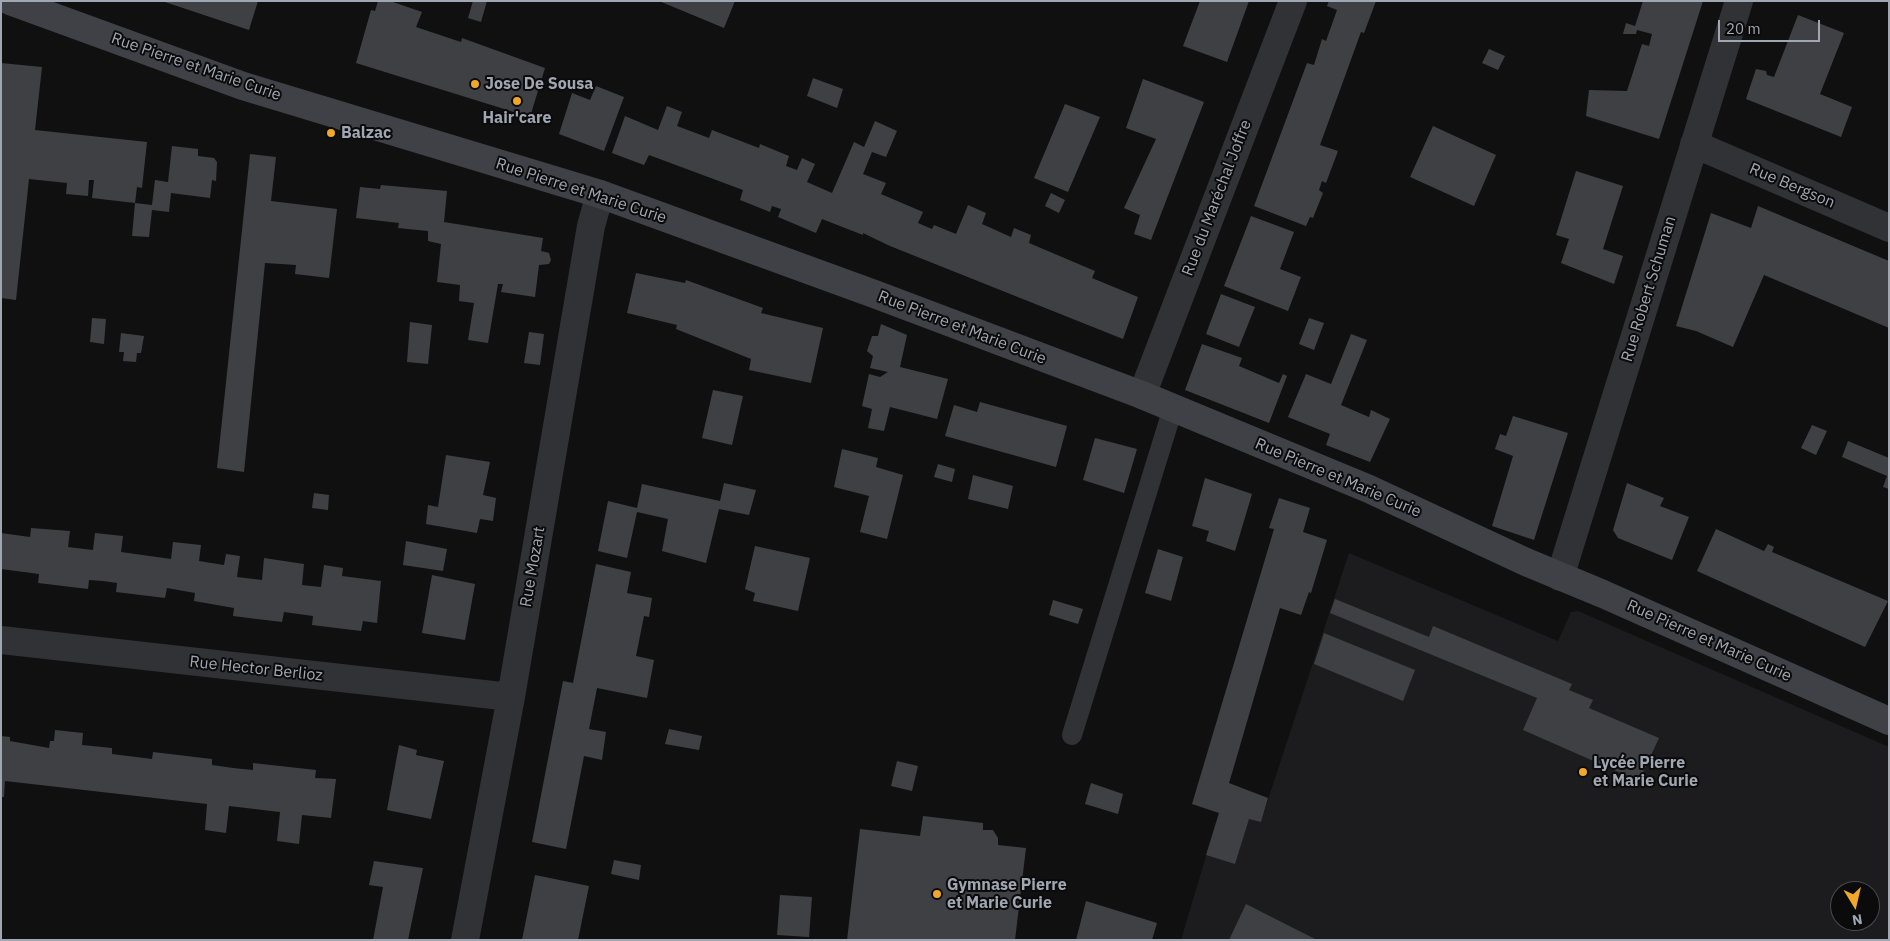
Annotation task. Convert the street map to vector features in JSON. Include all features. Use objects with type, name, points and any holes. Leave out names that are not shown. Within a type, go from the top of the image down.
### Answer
[{"type":"street","name":"Rue Pierre et Marie Curie","points":[[10,1],[243,86],[600,194],[877,295],[1142,395],[1369,489],[1560,577],[1603,594],[1889,721]]},
{"type":"street","name":"Rue du Maréchal Joffre","points":[[1142,395],[1293,1]]},
{"type":"street","name":"Rue Robert Schuman","points":[[1560,577],[1739,1]]},
{"type":"street","name":"Rue Bergson","points":[[1694,144],[1889,228]]},
{"type":"street","name":"Rue Mozart","points":[[465,940],[511,697],[591,226],[600,194]]},
{"type":"street","name":"Rue Hector Berlioz","points":[[1,640],[511,697]]},
{"type":"lane","points":[[1072,734],[1173,408]]},
{"type":"shaded area","name":"Lycée Pierre et Marie Curie","points":[[1349,553],[1558,641],[1571,612],[1578,611],[1889,747],[1889,940],[1181,940],[1220,809],[1261,821]]},
{"type":"building","points":[[162,1],[258,1],[249,30]]},
{"type":"building","points":[[378,1],[390,1],[422,12],[416,27],[461,42],[462,38],[545,68],[530,117],[356,63],[371,10],[375,11]]},
{"type":"building","points":[[473,1],[487,1],[481,22],[468,18]]},
{"type":"building","points":[[659,1],[735,1],[724,28]]},
{"type":"building","points":[[1200,1],[1249,1],[1227,62],[1183,46]]},
{"type":"building","points":[[1329,1],[1376,1],[1364,33],[1361,32],[1320,145],[1338,151],[1326,183],[1322,181],[1319,190],[1323,193],[1313,218],[1310,217],[1306,226],[1254,206],[1307,63],[1314,65],[1322,39],[1326,41],[1337,10],[1327,6]]},
{"type":"building","points":[[1643,1],[1703,1],[1659,139],[1586,116],[1589,90],[1627,91],[1642,44],[1649,46],[1652,34],[1637,30],[1636,34],[1623,34],[1626,23],[1635,26]]},
{"type":"building","points":[[1798,15],[1844,33],[1820,94],[1852,107],[1841,137],[1746,99],[1756,69],[1766,71],[1767,75],[1774,77]]},
{"type":"building","points":[[1489,49],[1505,56],[1498,70],[1482,63]]},
{"type":"building","points":[[1,63],[42,67],[35,130],[147,142],[142,188],[137,187],[135,203],[92,198],[94,180],[89,180],[88,196],[66,194],[67,183],[29,179],[16,300],[1,298]]},
{"type":"building","points":[[813,78],[843,89],[837,108],[807,96]]},
{"type":"building","points":[[1143,79],[1204,102],[1151,240],[1134,234],[1140,215],[1124,208],[1156,139],[1126,128]]},
{"type":"building","points":[[596,86],[624,97],[604,151],[559,134],[572,93],[590,100]]},
{"type":"building","points":[[1065,104],[1100,117],[1068,192],[1034,178]]},
{"type":"building","points":[[667,106],[682,112],[677,126],[709,138],[712,130],[759,148],[760,144],[789,156],[786,166],[797,170],[802,158],[815,164],[807,182],[832,193],[854,142],[864,147],[875,121],[897,131],[886,157],[872,152],[863,174],[886,183],[881,194],[923,212],[918,223],[932,229],[934,225],[956,234],[968,205],[986,213],[982,224],[1011,237],[1014,228],[1031,235],[1029,243],[1095,271],[1092,278],[1138,297],[1123,339],[890,246],[863,233],[863,235],[822,219],[816,233],[778,217],[781,209],[772,206],[770,212],[740,200],[743,190],[649,155],[644,165],[612,153],[625,116],[658,130]]},
{"type":"building","points":[[1433,126],[1496,155],[1474,206],[1410,177]]},
{"type":"building","points":[[172,146],[198,149],[198,156],[214,158],[217,162],[216,181],[212,180],[210,198],[171,193],[169,212],[152,210],[149,237],[132,236],[135,203],[152,205],[155,180],[168,182]]},
{"type":"building","points":[[250,154],[276,157],[271,201],[337,209],[329,278],[295,274],[296,265],[265,263],[244,472],[217,468]]},
{"type":"building","points":[[1576,171],[1623,186],[1603,249],[1623,256],[1614,284],[1561,263],[1569,239],[1556,235]]},
{"type":"building","points":[[381,185],[447,191],[444,222],[543,238],[541,251],[549,253],[551,260],[549,264],[539,265],[535,297],[501,292],[503,284],[498,284],[488,343],[468,340],[474,303],[459,301],[460,285],[437,282],[441,244],[428,241],[428,231],[398,228],[399,223],[356,218],[360,187],[380,189]]},
{"type":"building","points":[[1051,193],[1065,200],[1059,213],[1045,206]]},
{"type":"building","points":[[1758,206],[1889,261],[1889,328],[1764,275],[1733,347],[1696,331],[1676,326],[1711,213],[1751,228]]},
{"type":"building","points":[[1251,216],[1294,232],[1280,269],[1301,277],[1288,311],[1224,286]]},
{"type":"building","points":[[636,273],[685,283],[686,280],[763,308],[761,313],[823,328],[811,383],[749,370],[751,359],[676,329],[677,325],[627,313]]},
{"type":"building","points":[[1221,294],[1255,307],[1239,347],[1206,334]]},
{"type":"building","points":[[92,318],[106,319],[104,344],[90,342]]},
{"type":"building","points":[[1309,318],[1324,323],[1314,350],[1299,344]]},
{"type":"building","points":[[410,322],[432,325],[428,364],[407,362]]},
{"type":"building","points":[[881,324],[907,335],[900,367],[948,379],[937,419],[890,407],[884,431],[868,428],[872,409],[862,406],[869,374],[880,377],[888,372],[870,368],[873,356],[867,351],[872,336],[878,336]]},
{"type":"building","points":[[529,332],[544,334],[540,365],[524,363]]},
{"type":"building","points":[[121,333],[144,336],[141,353],[137,353],[136,362],[123,361],[124,352],[119,352]]},
{"type":"building","points":[[1351,334],[1367,340],[1341,405],[1369,417],[1371,410],[1390,419],[1370,462],[1326,445],[1330,434],[1288,417],[1306,374],[1331,384]]},
{"type":"building","points":[[1202,344],[1242,358],[1239,366],[1279,383],[1283,374],[1287,376],[1269,423],[1185,390]]},
{"type":"building","points":[[713,390],[743,396],[732,445],[702,438]]},
{"type":"building","points":[[980,402],[1067,426],[1056,467],[945,436],[954,405],[977,412]]},
{"type":"building","points":[[1513,416],[1568,433],[1534,540],[1492,526],[1513,456],[1495,449],[1500,434],[1506,436]]},
{"type":"building","points":[[1812,425],[1827,431],[1816,455],[1801,448]]},
{"type":"building","points":[[1095,438],[1137,449],[1124,493],[1083,480]]},
{"type":"building","points":[[1848,441],[1889,458],[1889,489],[1883,487],[1887,476],[1842,457]]},
{"type":"building","points":[[842,449],[878,458],[876,467],[903,475],[887,539],[860,532],[869,496],[834,487]]},
{"type":"building","points":[[446,455],[490,462],[483,495],[496,498],[493,521],[480,519],[477,533],[426,524],[428,505],[438,507]]},
{"type":"building","points":[[938,464],[955,469],[952,482],[934,477]]},
{"type":"building","points":[[973,475],[1013,486],[1008,509],[968,499]]},
{"type":"building","points":[[1205,478],[1252,494],[1235,551],[1206,541],[1209,531],[1192,526]]},
{"type":"building","points":[[724,483],[756,490],[749,515],[719,509],[706,563],[662,551],[668,519],[637,512],[627,558],[598,551],[608,501],[637,508],[642,484],[720,501]]},
{"type":"building","points":[[1627,483],[1664,498],[1660,506],[1689,517],[1672,560],[1618,538],[1613,530]]},
{"type":"building","points":[[314,493],[329,495],[328,510],[312,508]]},
{"type":"building","points":[[1279,498],[1310,508],[1303,532],[1327,540],[1311,593],[1309,592],[1301,615],[1280,608],[1229,783],[1268,798],[1261,822],[1249,819],[1235,864],[1206,855],[1219,813],[1192,804],[1274,529],[1269,528]]},
{"type":"building","points":[[31,528],[70,531],[68,547],[93,550],[95,533],[123,536],[121,552],[171,559],[173,542],[201,545],[199,561],[224,565],[226,554],[240,556],[237,577],[262,580],[264,558],[304,564],[302,585],[321,587],[324,565],[343,568],[342,576],[381,581],[377,623],[363,621],[361,631],[312,625],[313,616],[284,612],[282,622],[233,616],[234,608],[194,601],[195,593],[167,588],[165,598],[116,592],[117,583],[103,581],[89,580],[88,589],[38,583],[39,574],[1,569],[1,533],[30,537]]},
{"type":"building","points":[[1716,529],[1764,551],[1768,544],[1774,547],[1772,552],[1888,601],[1865,647],[1697,571]]},
{"type":"building","points":[[406,541],[447,549],[443,571],[403,565]]},
{"type":"building","points":[[755,546],[810,558],[798,611],[753,601],[755,593],[745,589]]},
{"type":"building","points":[[1158,549],[1183,557],[1171,601],[1145,593]]},
{"type":"building","points":[[596,564],[631,572],[627,593],[652,598],[649,617],[644,616],[636,656],[654,660],[647,698],[597,688],[589,729],[606,732],[602,760],[584,756],[566,849],[532,842],[563,681],[573,683]]},
{"type":"building","points":[[432,575],[475,584],[465,640],[422,633]]},
{"type":"building","points":[[1335,599],[1429,637],[1433,626],[1572,684],[1569,690],[1593,700],[1589,708],[1659,738],[1639,781],[1523,730],[1537,698],[1330,613]]},
{"type":"building","points":[[1053,600],[1083,609],[1078,624],[1049,615]]},
{"type":"building","points":[[1324,633],[1415,670],[1403,701],[1314,664]]},
{"type":"building","points":[[669,729],[702,736],[699,750],[665,744]]},
{"type":"building","points":[[55,730],[83,733],[82,745],[112,748],[112,754],[152,759],[153,752],[212,759],[212,765],[233,768],[253,770],[253,763],[316,770],[315,778],[336,779],[331,818],[302,815],[299,844],[277,841],[280,812],[229,806],[226,833],[205,830],[207,804],[5,781],[4,797],[1,797],[1,736],[10,737],[10,741],[49,748],[50,741],[54,741]]},
{"type":"building","points":[[399,745],[417,750],[416,755],[444,761],[431,819],[387,810]]},
{"type":"building","points":[[897,761],[918,766],[912,791],[891,786]]},
{"type":"building","points":[[1091,783],[1123,794],[1118,814],[1085,804]]},
{"type":"building","name":"Gymnase Pierre et Marie Curie","points":[[923,816],[983,823],[983,830],[993,830],[998,838],[998,845],[1026,848],[1015,940],[847,940],[860,829],[920,836]]},
{"type":"building","points":[[614,860],[641,865],[639,880],[611,874]]},
{"type":"building","points":[[374,861],[423,868],[408,940],[373,940],[383,887],[369,885]]},
{"type":"building","points":[[535,875],[589,886],[578,940],[522,940]]},
{"type":"building","points":[[780,895],[812,897],[809,937],[777,935]]},
{"type":"building","points":[[1086,901],[1157,923],[1152,940],[1076,940]]},
{"type":"building","points":[[1246,904],[1317,940],[1229,940]]},
{"type":"place","name":"Jose De Sousa","points":[[475,84]]},
{"type":"place","name":"Hair'care","points":[[517,101]]},
{"type":"place","name":"Balzac","points":[[331,133]]},
{"type":"place","name":"Lycée Pierre et Marie Curie","points":[[1583,772]]},
{"type":"place","name":"Gymnase Pierre et Marie Curie","points":[[937,894]]}]
